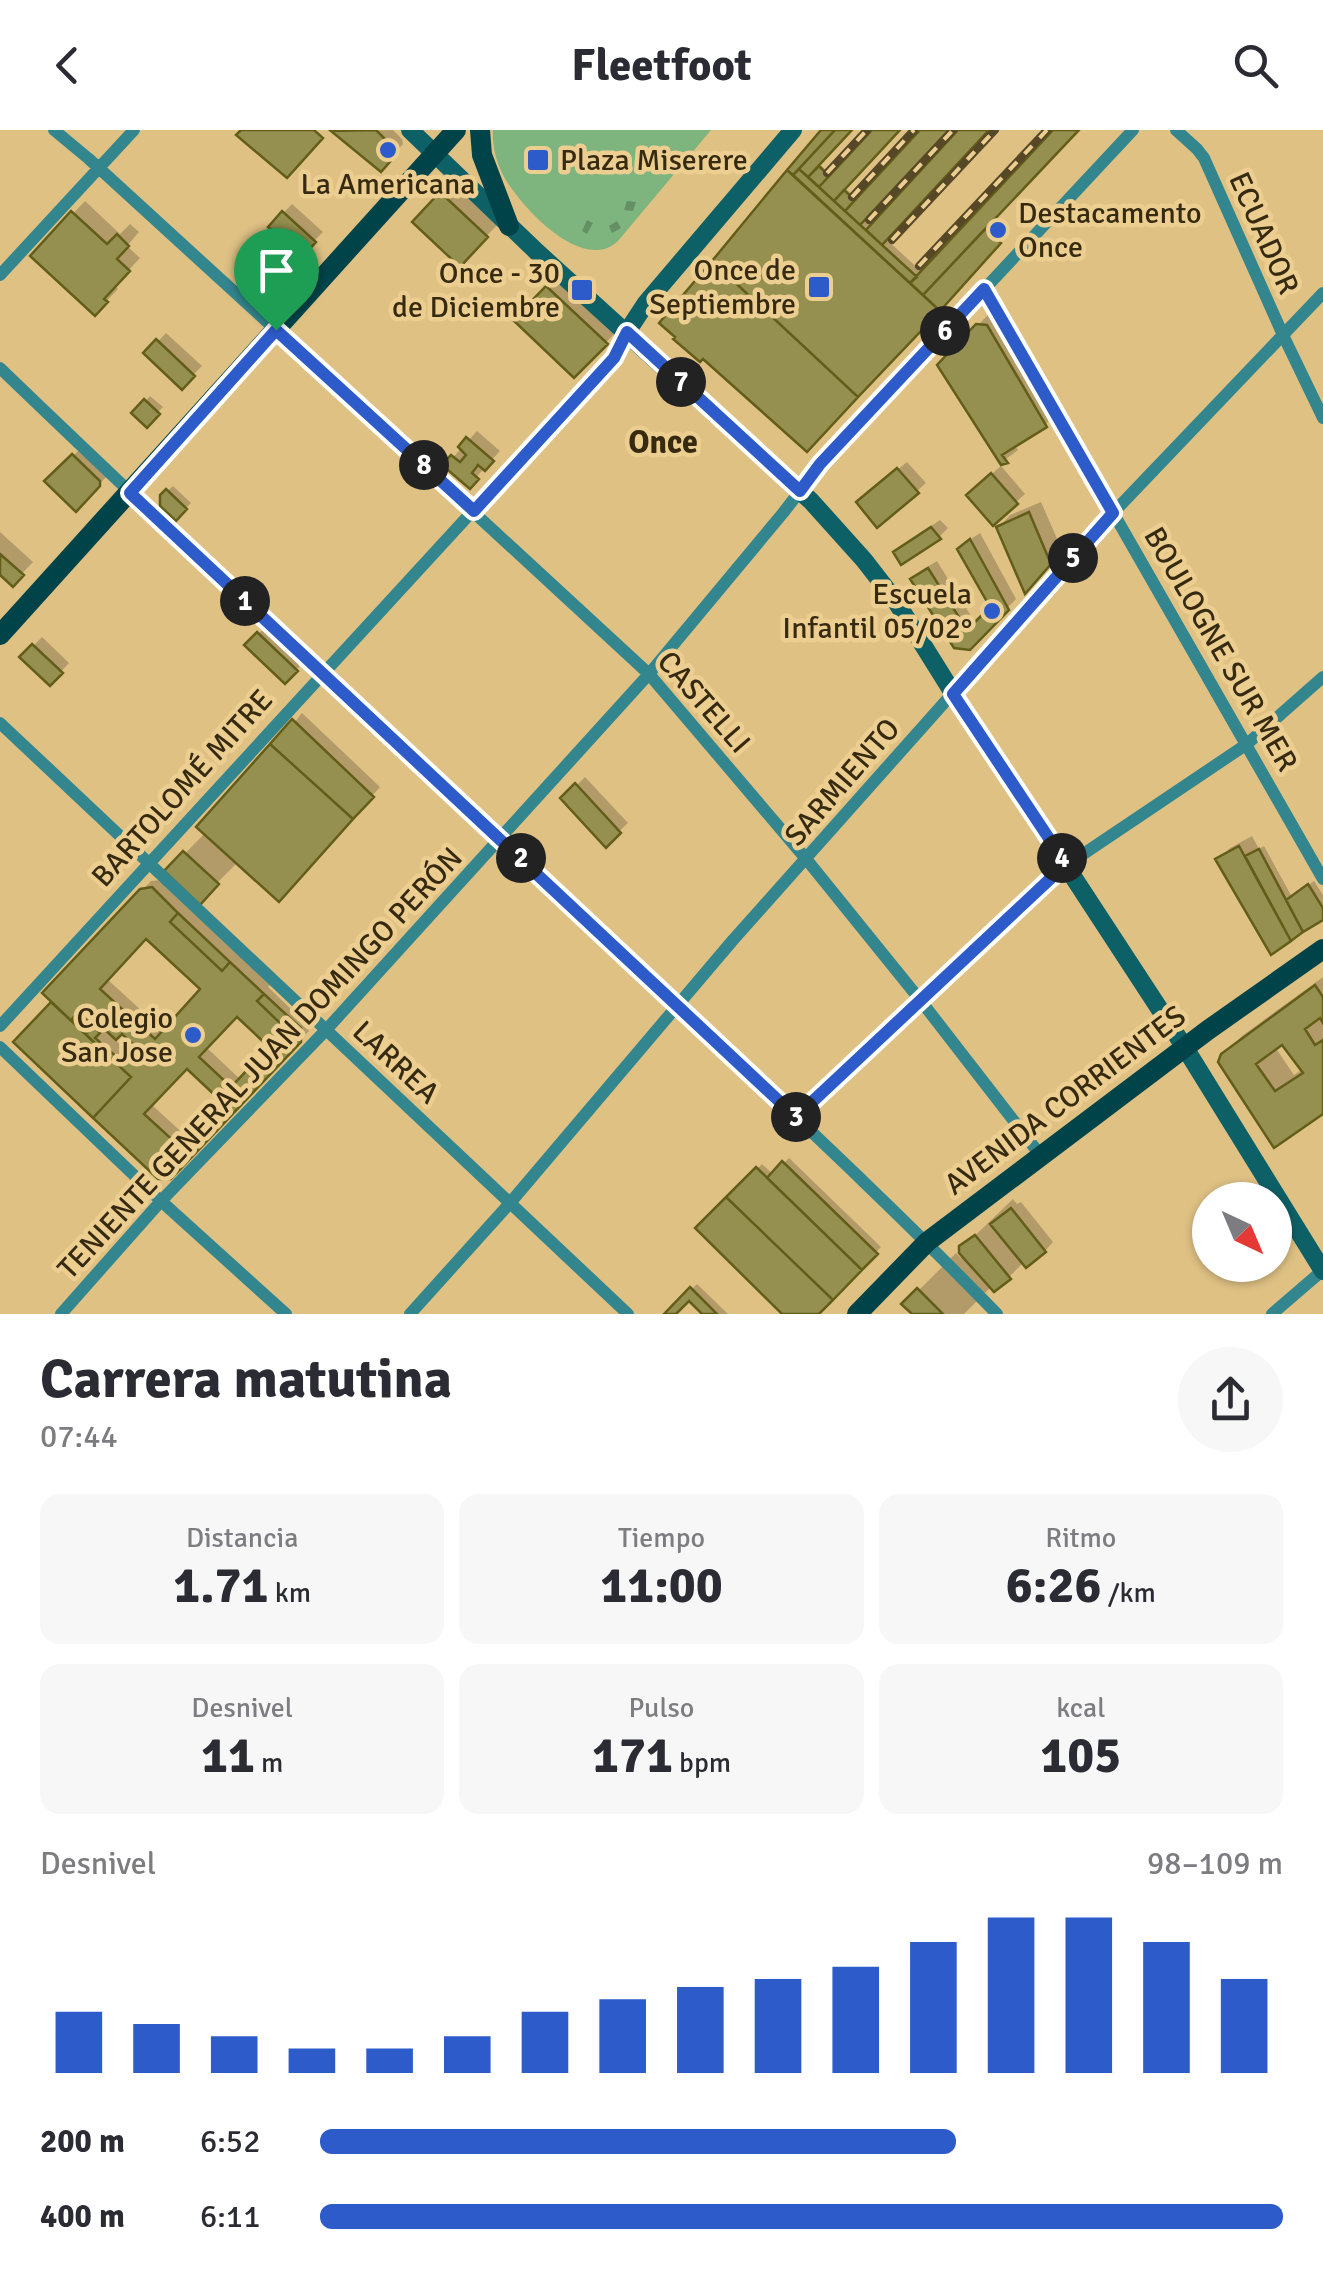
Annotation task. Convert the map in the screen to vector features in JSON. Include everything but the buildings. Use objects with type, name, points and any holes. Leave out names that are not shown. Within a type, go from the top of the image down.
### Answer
[{"type":"main road","points":[[410,130],[509,226],[800,491],[889,592],[1185,1047],[1323,1270]]},
{"type":"main road","points":[[0,635],[456,130]]},
{"type":"main road","points":[[480,130],[482,155],[509,226]]},
{"type":"main road","name":"BARTOLOMÉ MITRE","points":[[627,332],[646,303],[792,130]]},
{"type":"main road","name":"AVENIDA CORRIENTES","points":[[857,1314],[927,1242],[1185,1047],[1323,949]]},
{"type":"street","name":"CASTELLI","points":[[54,130],[649,674],[807,860],[1041,1156]]},
{"type":"street","points":[[0,276],[134,130]]},
{"type":"street","name":"TENIENTE GENERAL JUAN DOMINGO PERÓN","points":[[61,1314],[161,1201],[502,840],[649,674],[820,464],[1133,130]]},
{"type":"street","name":"ECUADOR","points":[[1176,130],[1204,158],[1323,418]]},
{"type":"street","name":"BOULOGNE SUR MER","points":[[984,289],[1323,879]]},
{"type":"street","name":"SARMIENTO","points":[[410,1314],[510,1203],[677,1005],[1113,513],[1323,293]]},
{"type":"street","name":"BARTOLOMÉ MITRE","points":[[0,1026],[614,358],[627,332]]},
{"type":"street","points":[[0,368],[796,1117],[997,1314]]},
{"type":"street","points":[[796,1117],[1066,864],[1247,744],[1323,677]]},
{"type":"street","name":"LARREA","points":[[0,723],[628,1314]]},
{"type":"street","points":[[0,1047],[286,1314]]},
{"type":"street","points":[[1272,1314],[1323,1270]]},
{"type":"green space","name":"Plaza Miserere","points":[[493,130],[711,130],[618,241],[603,249],[587,249],[553,232],[511,188],[501,170]]},
{"type":"railway","points":[[827,173],[867,130]]},
{"type":"railway","points":[[852,197],[914,130]]},
{"type":"railway","points":[[869,220],[953,130]]},
{"type":"railway","points":[[892,240],[995,130]]},
{"type":"railway","points":[[919,266],[1047,130]]},
{"type":"place","name":"La Americana","points":[[388,150]]},
{"type":"place","name":"Plaza Miserere","points":[[538,160]]},
{"type":"place","name":"Destacamento Once","points":[[998,230]]},
{"type":"place","name":"Once de Septiembre","points":[[819,287]]},
{"type":"place","name":"Once - 30 de Diciembre","points":[[582,290]]},
{"type":"place","name":"Escuela Infantil 05/02°","points":[[992,611]]},
{"type":"place","name":"Colegio San Jose","points":[[193,1035]]},
{"type":"district","name":"Once","points":[[663,442]]},
{"type":"route","points":[[984,289],[1113,513],[953,694],[1066,864],[796,1117],[130,493],[276,330],[474,511],[614,358],[627,332],[800,491],[820,464],[984,289]]}]
